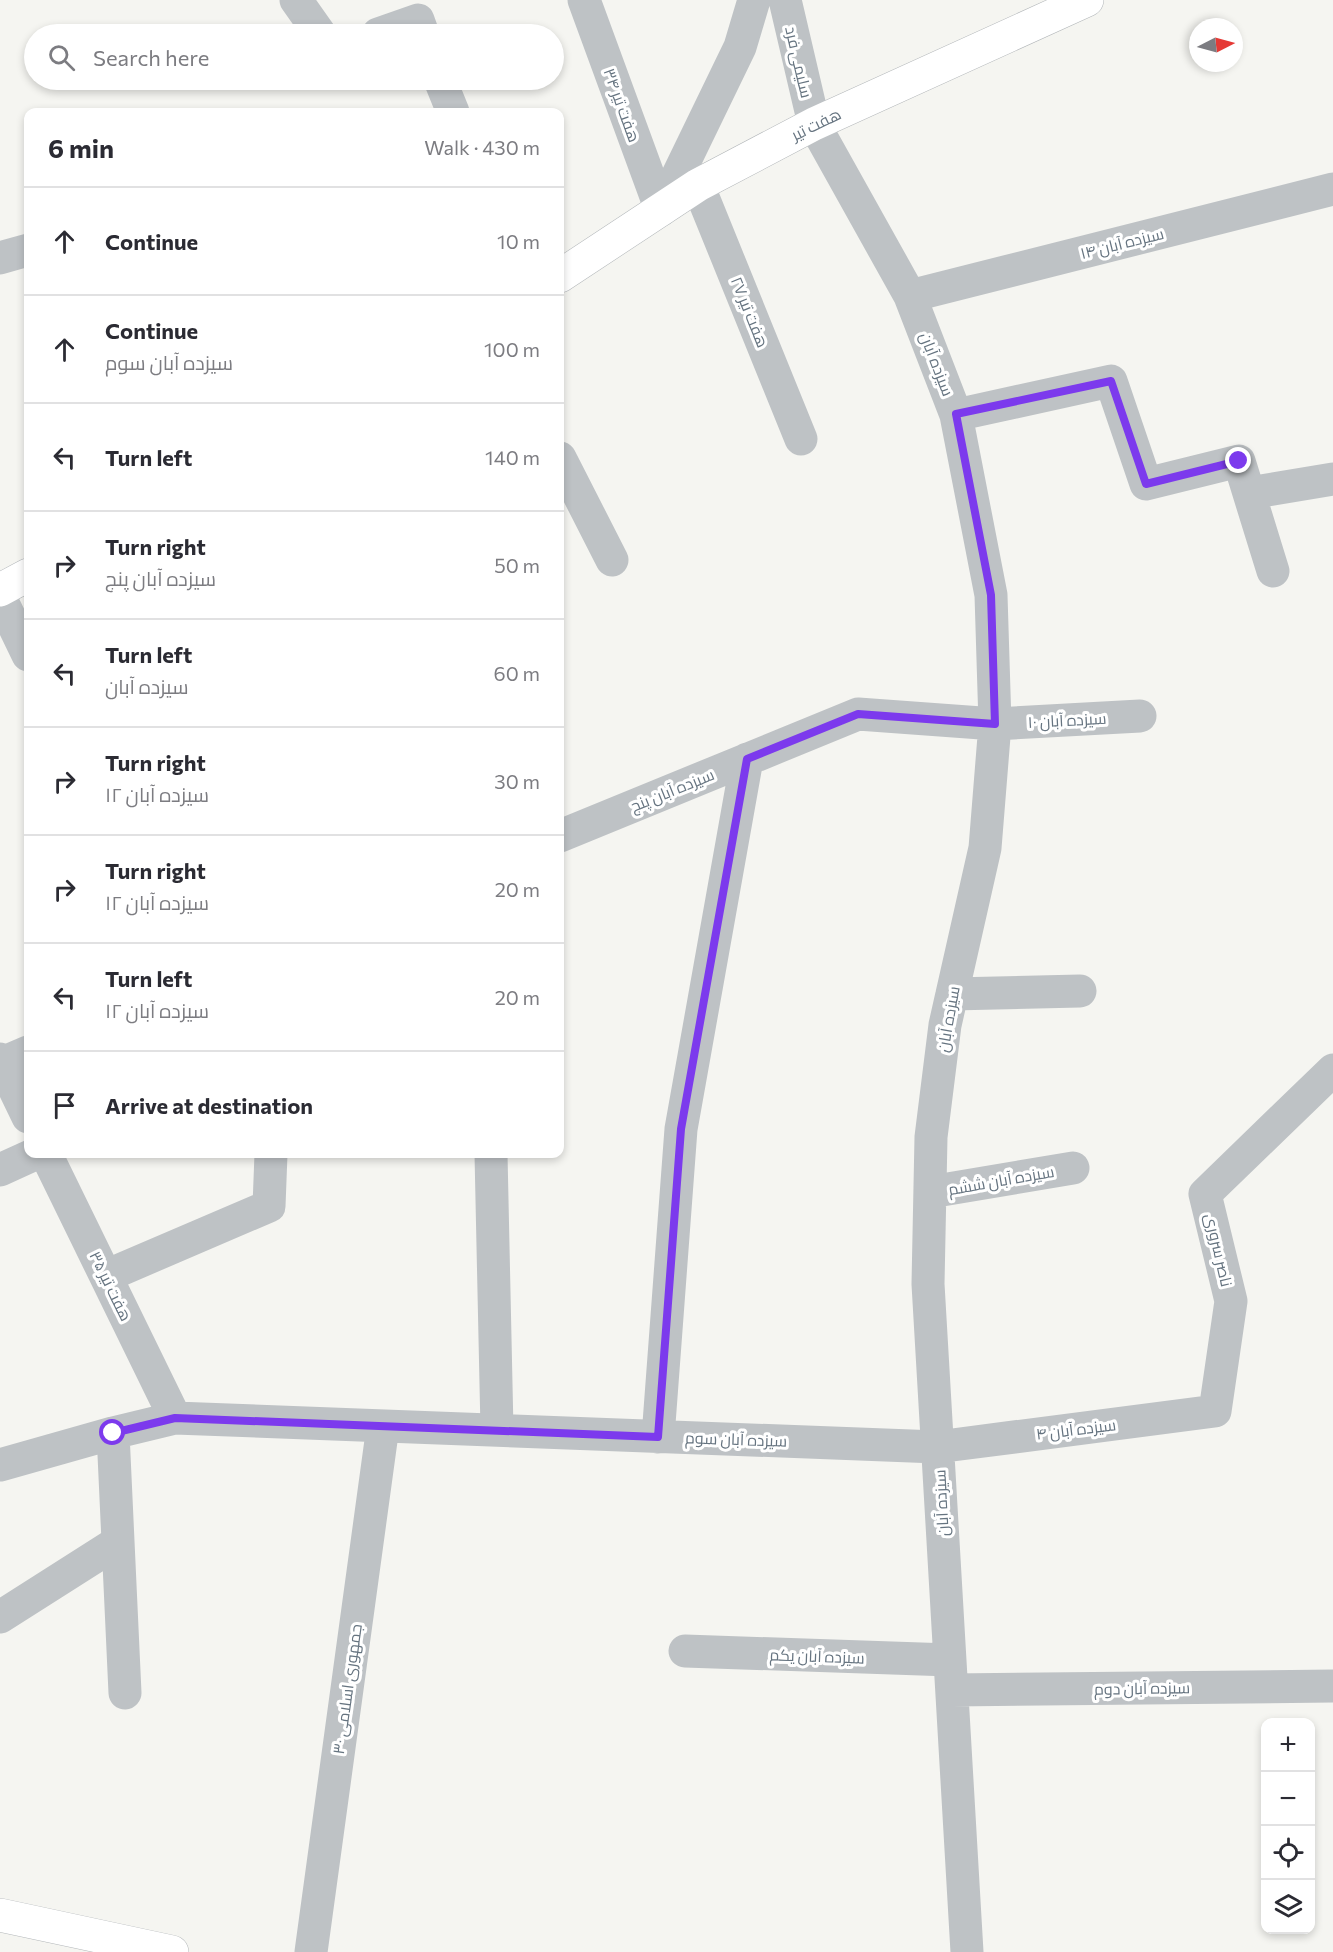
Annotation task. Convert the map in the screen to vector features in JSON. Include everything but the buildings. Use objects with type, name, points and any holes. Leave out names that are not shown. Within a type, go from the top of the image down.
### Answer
[{"type":"main road","name":"هفت تیر","points":[[564,273],[698,185],[814,124],[1087,0]]},
{"type":"main road","points":[[0,590],[24,577]]},
{"type":"main road","points":[[0,1915],[172,1952]]},
{"type":"street","points":[[296,0],[313,24]]},
{"type":"street","name":"هفت تیر ۳۴","points":[[584,0],[661,210]]},
{"type":"street","points":[[661,210],[740,47],[754,0]]},
{"type":"street","name":"سلیمی فرد","points":[[785,0],[814,124]]},
{"type":"street","points":[[407,24],[418,20],[419,24]]},
{"type":"street","points":[[444,90],[451,108]]},
{"type":"street","name":"سیزده آبان","points":[[814,124],[910,296],[956,414],[991,595],[995,724],[985,848],[945,1025],[931,1137],[928,1284],[967,1952]]},
{"type":"street","name":"هفت تیر ۲۷","points":[[698,185],[801,439]]},
{"type":"street","name":"سیزده آبان ۱۴","points":[[910,296],[1333,189]]},
{"type":"street","points":[[0,258],[24,251]]},
{"type":"street","points":[[956,414],[1111,381],[1146,484],[1239,461],[1273,571]]},
{"type":"street","points":[[564,466],[612,560]]},
{"type":"street","points":[[1249,493],[1333,479]]},
{"type":"street","points":[[0,597],[24,647]]},
{"type":"street","name":"سیزده آبان پنج","points":[[564,834],[858,714],[995,724]]},
{"type":"street","name":"سیزده آبان ۱۰","points":[[995,724],[1140,716]]},
{"type":"street","points":[[658,1437],[681,1129],[747,759]]},
{"type":"street","points":[[952,994],[1080,991]]},
{"type":"street","points":[[10,1058],[24,1104]]},
{"type":"street","name":"ناصر سروری","points":[[1215,1411],[1231,1301],[1205,1194],[1333,1070]]},
{"type":"street","points":[[0,1170],[26,1158]]},
{"type":"street","name":"هفت تیر ۳۵","points":[[48,1158],[175,1418]]},
{"type":"street","points":[[106,1276],[269,1206],[271,1158]]},
{"type":"street","points":[[491,1158],[497,1430]]},
{"type":"street","name":"سیزده آبان ششم","points":[[930,1192],[1073,1168]]},
{"type":"street","name":"سیزده آبان ۴","points":[[937,1447],[1215,1411]]},
{"type":"street","name":"سیزده آبان سوم","points":[[0,1465],[175,1418],[937,1447]]},
{"type":"street","name":"جمهوری اسلامی ۳۰","points":[[311,1952],[383,1426]]},
{"type":"street","points":[[113,1433],[125,1693]]},
{"type":"street","points":[[0,1617],[118,1542]]},
{"type":"street","name":"سیزده آبان یکم","points":[[685,1651],[951,1675]]},
{"type":"street","name":"سیزده آبان دوم","points":[[951,1675],[1333,1686]]},
{"type":"route","points":[[113,1433],[175,1418],[658,1437],[681,1129],[747,759],[858,714],[995,724],[991,595],[956,414],[1111,381],[1146,484],[1239,461]]}]
